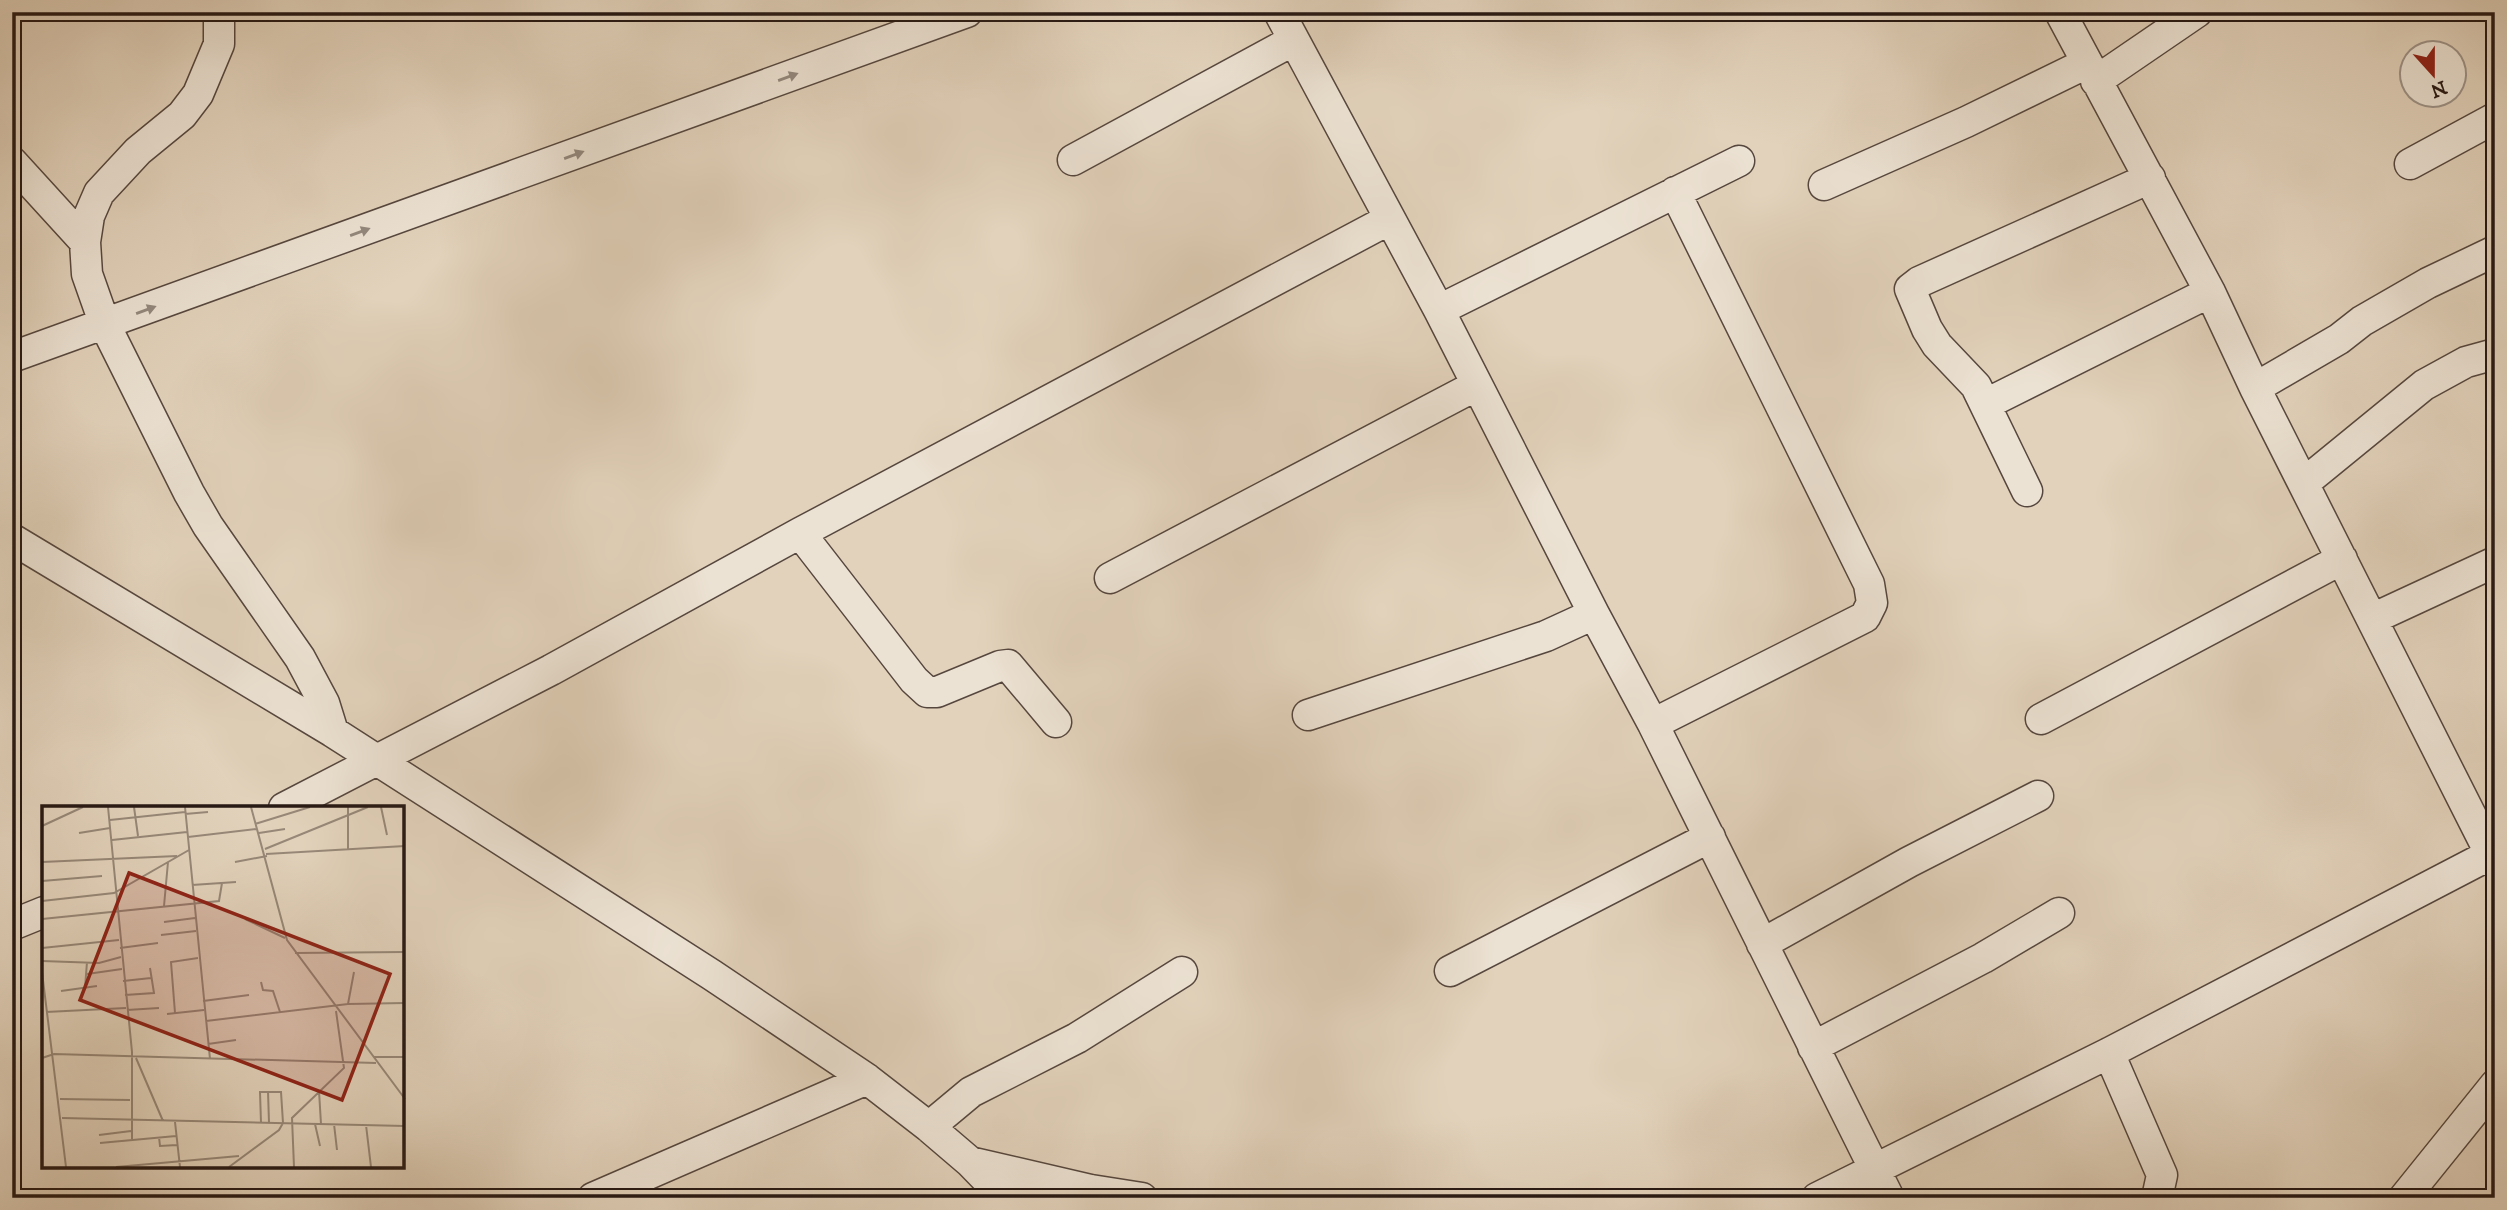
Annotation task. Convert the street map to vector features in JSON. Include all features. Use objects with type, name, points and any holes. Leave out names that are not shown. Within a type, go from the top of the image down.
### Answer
[{"type":"street","points":[[219,12],[219,44],[198,94],[183,114],[138,151],[99,194],[89,216],[85,242],[87,274],[104,325],[189,493],[208,526],[300,658],[324,703],[333,732]]},
{"type":"street","points":[[12,357],[967,12]]},
{"type":"street","points":[[1279,12],[1439,310],[1653,724],[1889,1198]]},
{"type":"street","points":[[1817,1198],[2109,1053],[2493,856],[2255,388],[2210,292],[2060,12]]},
{"type":"street","points":[[1824,185],[1966,122],[2092,72],[2197,12]]},
{"type":"street","points":[[1073,160],[1294,40]]},
{"type":"street","points":[[2410,164],[2495,118]]},
{"type":"street","points":[[1439,310],[1739,160]]},
{"type":"street","points":[[12,162],[85,242]]},
{"type":"street","points":[[2027,491],[1976,386],[1937,345],[1910,289],[1919,282],[2150,178]]},
{"type":"street","points":[[1653,724],[1865,617],[1872,603],[1869,584],[1675,192]]},
{"type":"street","points":[[286,806],[551,670],[800,533],[1390,219]]},
{"type":"street","points":[[2255,388],[2428,283],[2495,251]]},
{"type":"street","points":[[1986,404],[2210,292]]},
{"type":"street","points":[[2304,484],[2424,385],[2466,362],[2495,355]]},
{"type":"street","points":[[1110,578],[1477,386]]},
{"type":"street","points":[[800,533],[914,681],[927,692],[937,692],[1000,666],[1009,665],[1056,722]]},
{"type":"street","points":[[12,539],[333,732],[712,975],[867,1080],[929,1127],[970,1162],[1005,1198]]},
{"type":"street","points":[[2041,719],[2342,559]]},
{"type":"street","points":[[2372,620],[2495,562]]},
{"type":"street","points":[[1308,715],[1546,636],[1594,614]]},
{"type":"street","points":[[1762,944],[1909,862],[2038,796]]},
{"type":"street","points":[[1450,971],[1710,837]]},
{"type":"street","points":[[12,925],[42,913]]},
{"type":"street","points":[[1813,1047],[1983,958],[2059,913]]},
{"type":"street","points":[[929,1127],[971,1092],[1077,1038],[1182,972]]},
{"type":"street","points":[[2109,1053],[2162,1175],[2157,1198]]},
{"type":"street","points":[[593,1198],[867,1080]]},
{"type":"street","points":[[2404,1198],[2495,1085]]},
{"type":"street","points":[[970,1162],[1091,1190],[1142,1198]]}]
